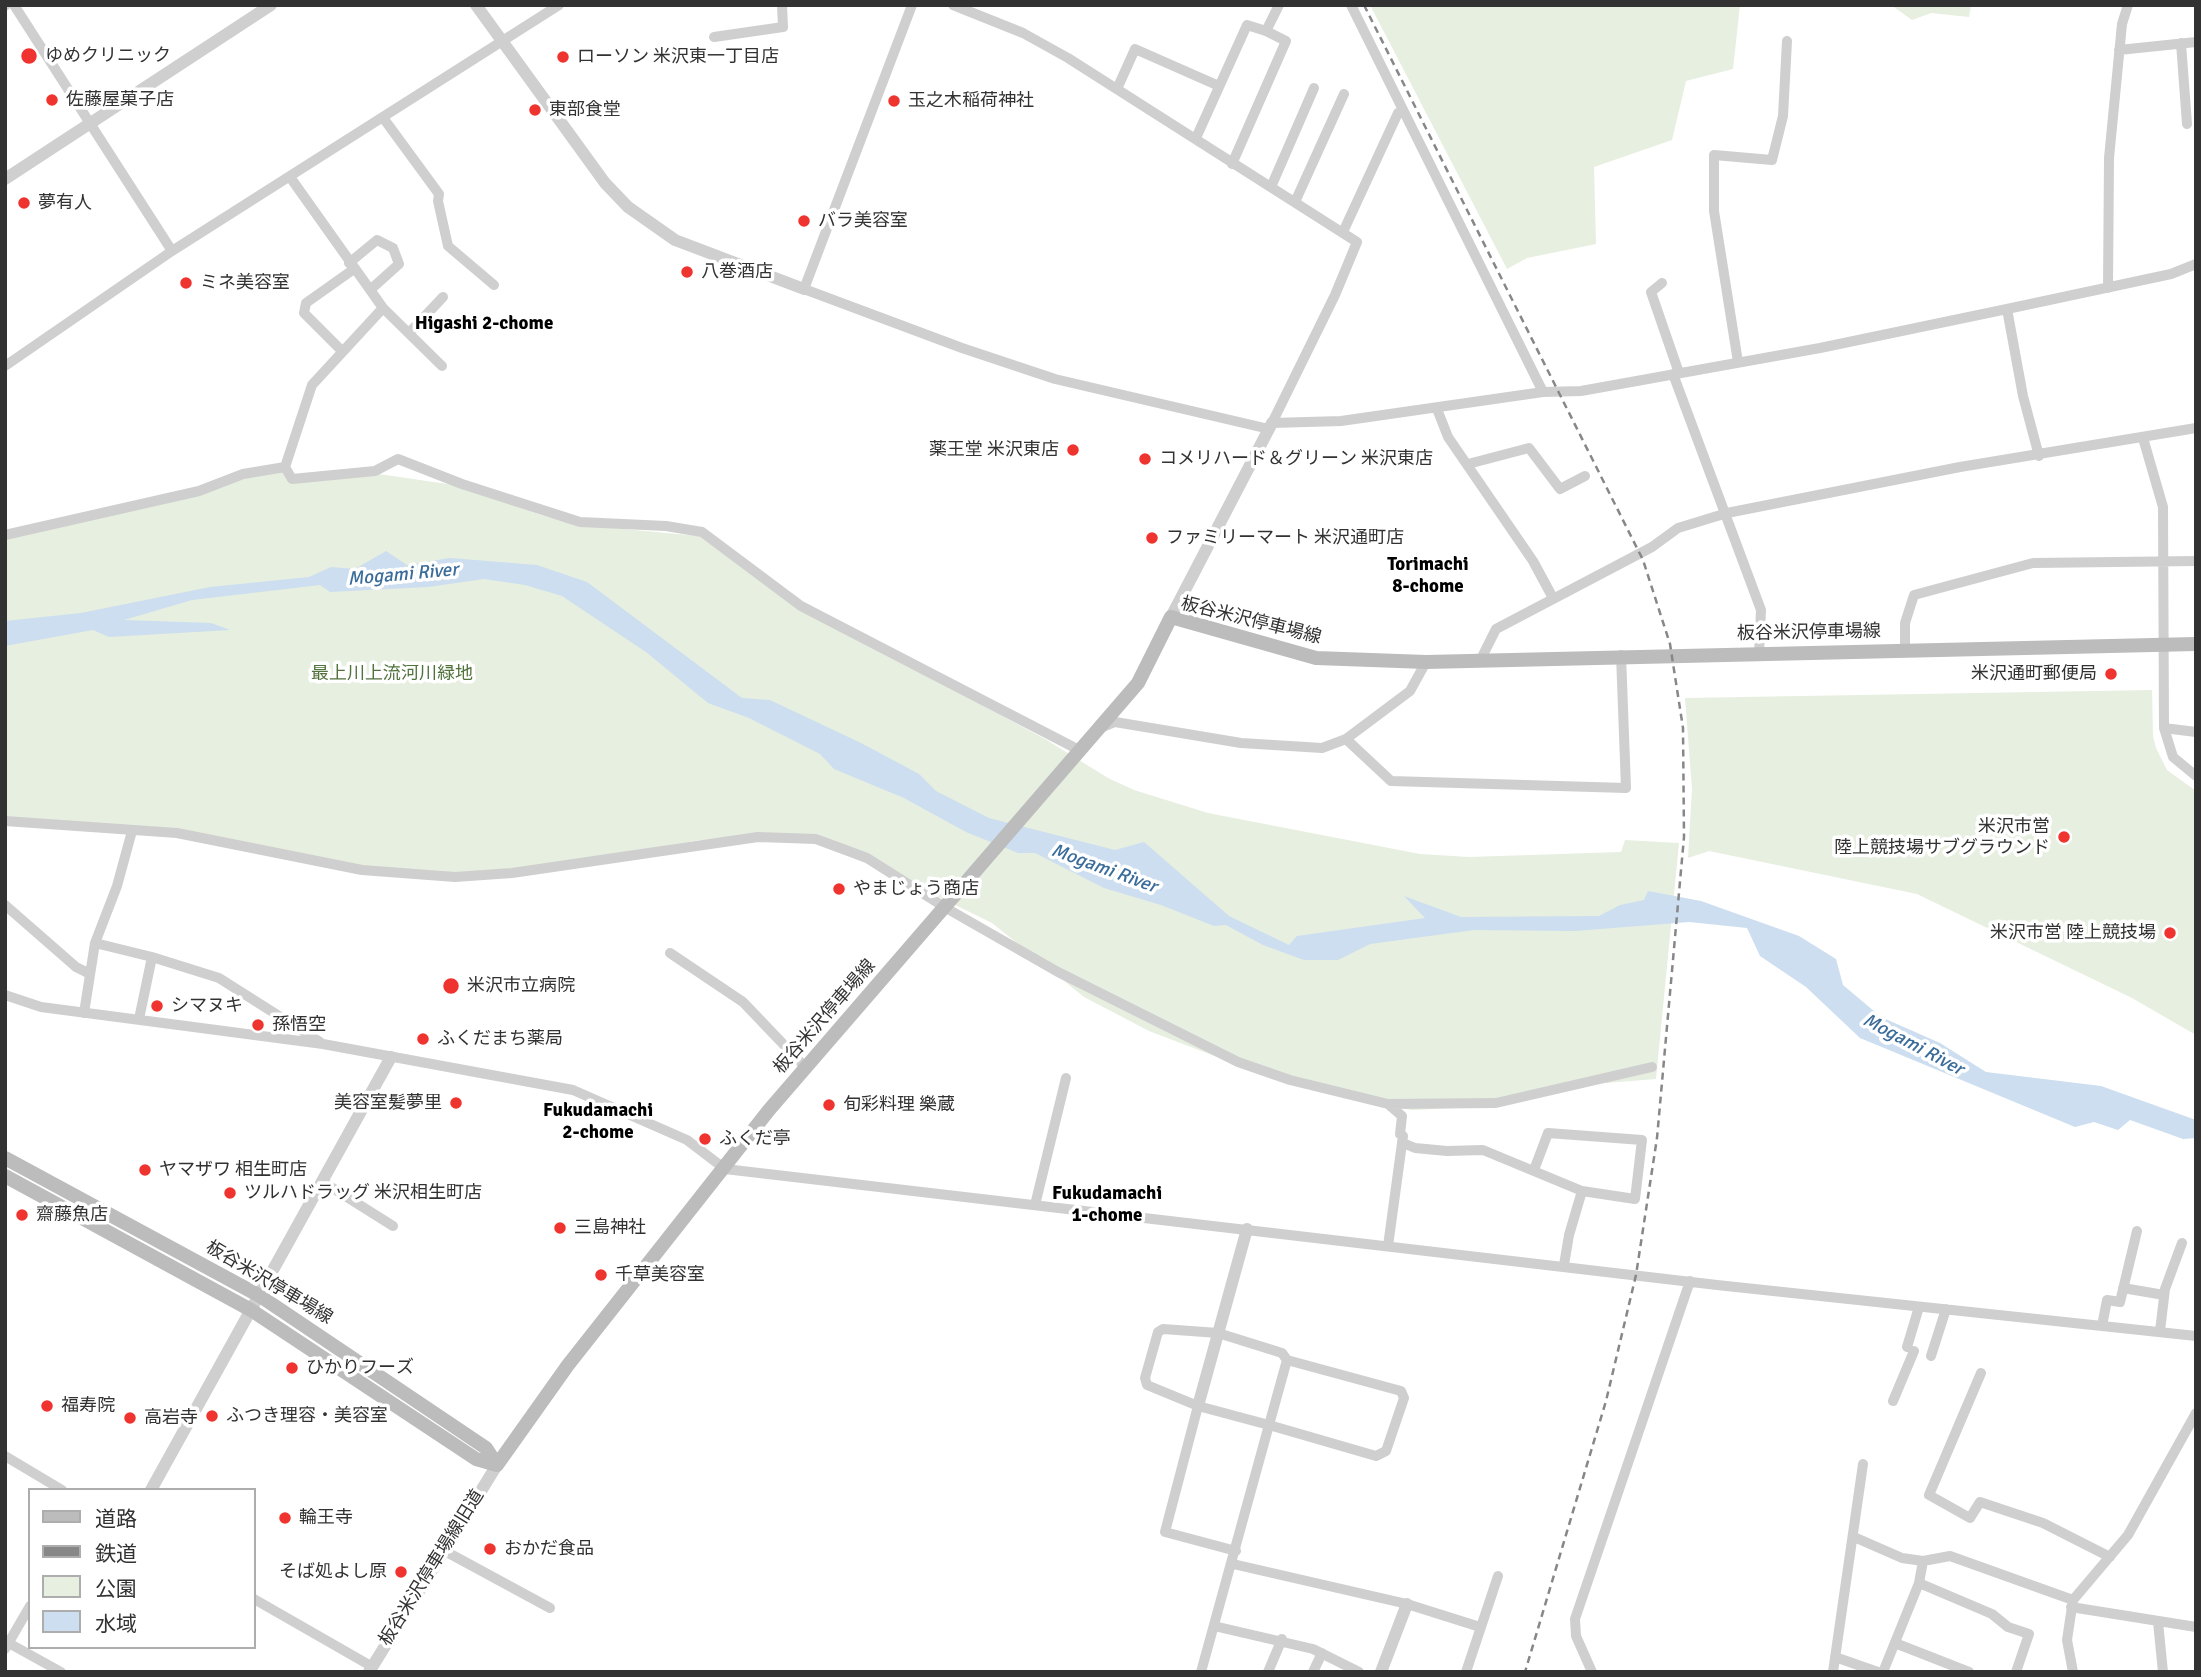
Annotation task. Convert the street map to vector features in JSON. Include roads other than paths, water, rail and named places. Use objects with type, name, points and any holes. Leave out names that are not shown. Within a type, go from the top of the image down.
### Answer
[{"type":"main road","name":"板谷米沢停車場線","points":[[497,1465],[568,1366],[806,1068],[1078,756],[1138,683],[1171,617],[1316,658],[1426,662],[1621,655],[2196,644]]},
{"type":"main road","name":"板谷米沢停車場線","points":[[5,1158],[260,1296],[486,1448],[497,1465]]},
{"type":"main road","name":"板谷米沢停車場線","points":[[5,1176],[251,1310],[476,1460],[497,1465]]},
{"type":"street","points":[[14,5],[172,251]]},
{"type":"street","points":[[5,180],[271,5]]},
{"type":"street","points":[[477,5],[605,183],[644,220],[675,240],[962,348],[1055,379],[1270,426],[1341,421],[1543,392],[1581,391],[2007,309],[2171,274],[2196,264]]},
{"type":"street","points":[[5,366],[172,251],[384,119],[559,5]]},
{"type":"street","points":[[714,37],[783,26],[782,5]]},
{"type":"street","points":[[804,289],[912,5]]},
{"type":"street","points":[[953,5],[1023,33],[1196,138],[1231,164],[1357,242],[1335,295],[1171,617]]},
{"type":"street","points":[[1265,31],[1279,5]]},
{"type":"street","points":[[1350,5],[1543,392]]},
{"type":"street","points":[[2108,288],[2109,159],[2122,23],[2128,5]]},
{"type":"street","points":[[1196,138],[1247,25],[1286,41],[1231,164]]},
{"type":"street","points":[[1738,362],[1714,211],[1714,155],[1772,160],[1783,116],[1787,41]]},
{"type":"street","points":[[2119,50],[2196,42]]},
{"type":"street","points":[[2181,43],[2187,124]]},
{"type":"street","points":[[1117,89],[1135,49],[1219,86]]},
{"type":"street","points":[[1271,187],[1314,88]]},
{"type":"street","points":[[1295,202],[1344,94]]},
{"type":"street","points":[[1343,232],[1398,113]]},
{"type":"street","points":[[384,119],[439,194],[438,201],[448,246],[494,285]]},
{"type":"street","points":[[290,177],[383,308],[442,366]]},
{"type":"street","points":[[342,351],[304,313],[306,303],[351,266],[377,240],[393,248],[399,264],[370,290]]},
{"type":"street","points":[[1662,284],[1651,292],[1676,374],[1761,610],[1759,654]]},
{"type":"street","points":[[409,334],[443,298]]},
{"type":"street","points":[[383,308],[312,385],[285,467],[292,479],[375,471],[398,459],[496,496],[580,522],[666,526],[702,532],[800,606],[1078,756]]},
{"type":"street","points":[[2007,309],[2023,396],[2039,456]]},
{"type":"street","points":[[1437,409],[1448,437],[1533,561],[1553,598]]},
{"type":"street","points":[[1480,661],[1496,629],[1652,547],[1678,528],[1727,513],[1960,467],[2196,428]]},
{"type":"street","points":[[2143,438],[2163,507],[2164,728],[2173,757],[2196,776]]},
{"type":"street","points":[[1468,464],[1530,448],[1560,489],[1585,476]]},
{"type":"street","points":[[5,535],[199,491],[243,474],[285,467]]},
{"type":"street","points":[[1905,650],[1905,623],[1914,595],[2034,563],[2196,561]]},
{"type":"street","points":[[1346,738],[1391,781],[1626,788],[1621,655]]},
{"type":"street","points":[[1102,727],[1115,722],[1241,743],[1322,748],[1346,738],[1410,691],[1426,662]]},
{"type":"street","points":[[2164,728],[2196,732]]},
{"type":"street","points":[[5,821],[218,839],[362,870],[455,877],[512,873],[701,844],[791,836],[816,839],[867,858],[950,903],[1058,972],[1238,1062],[1290,1080],[1388,1104],[1496,1102],[1652,1067]]},
{"type":"street","points":[[84,1013],[95,943],[117,886],[132,831]]},
{"type":"street","points":[[5,905],[76,967],[90,974]]},
{"type":"street","points":[[95,943],[219,978],[323,1044]]},
{"type":"street","points":[[670,953],[743,1002],[806,1068]]},
{"type":"street","points":[[139,1019],[152,957]]},
{"type":"street","points":[[5,995],[41,1007],[323,1044],[573,1090],[687,1140],[725,1169],[1919,1307],[2196,1336]]},
{"type":"street","points":[[152,1488],[391,1057]]},
{"type":"street","points":[[1035,1205],[1066,1078]]},
{"type":"street","points":[[1388,1104],[1402,1116],[1399,1134],[1403,1143],[1388,1246]]},
{"type":"street","points":[[1403,1143],[1415,1148],[1447,1151],[1483,1150],[1581,1191],[1635,1199],[1642,1140],[1548,1133],[1534,1170]]},
{"type":"street","points":[[323,1182],[393,1226]]},
{"type":"street","points":[[1564,1265],[1581,1191]]},
{"type":"street","points":[[1236,1551],[1165,1532],[1247,1229]]},
{"type":"street","points":[[2102,1326],[2107,1300],[2120,1302],[2137,1231]]},
{"type":"street","points":[[2160,1331],[2164,1295],[2182,1243]]},
{"type":"street","points":[[1592,1672],[1576,1636],[1575,1619],[1690,1281]]},
{"type":"street","points":[[2123,1288],[2164,1295]]},
{"type":"street","points":[[1893,1401],[1910,1349],[1919,1307]]},
{"type":"street","points":[[1931,1356],[1945,1309]]},
{"type":"street","points":[[1163,1329],[1218,1333],[1282,1353],[1287,1360],[1401,1391],[1404,1398],[1386,1451],[1376,1455],[1198,1406],[1147,1385],[1145,1378],[1158,1332],[1163,1329]]},
{"type":"street","points":[[1201,1672],[1233,1564],[1287,1360]]},
{"type":"street","points":[[1981,1373],[1929,1495],[1970,1518],[1980,1502],[2043,1522],[2110,1558]]},
{"type":"street","points":[[2073,1672],[2067,1640],[2072,1603],[2128,1535],[2196,1413]]},
{"type":"street","points":[[5,1456],[59,1488]]},
{"type":"street","points":[[1833,1672],[1863,1464]]},
{"type":"street","name":"板谷米沢停車場線旧道","points":[[370,1669],[497,1465]]},
{"type":"street","points":[[1854,1537],[1902,1558],[1923,1561],[1950,1556],[2072,1603],[2158,1622],[2196,1627]]},
{"type":"street","points":[[443,1550],[551,1608]]},
{"type":"street","points":[[1835,1657],[1881,1672],[1919,1583],[1923,1561]]},
{"type":"street","points":[[1233,1564],[1407,1604],[1480,1627]]},
{"type":"street","points":[[1466,1672],[1498,1576]]},
{"type":"street","points":[[1919,1583],[2029,1634],[2016,1672]]},
{"type":"street","points":[[256,1600],[370,1669]]},
{"type":"street","points":[[1381,1672],[1407,1604]]},
{"type":"street","points":[[28,1609],[6,1644],[61,1672]]},
{"type":"street","points":[[2158,1622],[2164,1672]]},
{"type":"street","points":[[1214,1626],[1282,1639],[1322,1653],[1359,1672]]},
{"type":"street","points":[[1268,1672],[1282,1639]]},
{"type":"street","points":[[1895,1643],[1969,1672]]},
{"type":"street","points":[[1314,1672],[1322,1653]]},
{"type":"water","name":"Mogami River","points":[[386,551],[407,565],[450,558],[537,565],[587,582],[742,698],[770,700],[861,743],[919,774],[936,791],[989,818],[1115,850],[1144,842],[1229,916],[1289,945],[1297,936],[1425,918],[1404,896],[1461,917],[1599,916],[1620,905],[1644,900],[1648,891],[1701,901],[1799,936],[1836,959],[1843,985],[1881,1017],[1940,1043],[1986,1072],[2101,1086],[2196,1120],[2196,1138],[2183,1139],[2130,1120],[2118,1130],[2094,1122],[2075,1127],[1860,1038],[1806,987],[1760,956],[1747,928],[1689,922],[1575,931],[1474,930],[1370,944],[1338,960],[1304,960],[1263,945],[1226,925],[1214,926],[1161,905],[1104,888],[1035,853],[1018,853],[966,832],[904,798],[834,769],[820,754],[749,718],[708,703],[646,652],[562,596],[525,585],[484,579],[428,587],[330,592],[320,585],[192,600],[124,620],[211,623],[230,630],[109,637],[93,630],[5,646],[5,621],[81,613],[210,587],[309,577],[331,567],[355,569]]},
{"type":"railway","points":[[1364,5],[1643,560],[1670,644],[1683,728],[1684,837],[1657,1138],[1636,1275],[1606,1401],[1525,1672]]},
{"type":"place","name":"ゆめクリニック","points":[[29,56]]},
{"type":"place","name":"ローソン 米沢東一丁目店","points":[[563,57]]},
{"type":"place","name":"佐藤屋菓子店","points":[[52,100]]},
{"type":"place","name":"玉之木稲荷神社","points":[[894,101]]},
{"type":"place","name":"東部食堂","points":[[535,110]]},
{"type":"place","name":"夢有人","points":[[24,203]]},
{"type":"place","name":"バラ美容室","points":[[804,221]]},
{"type":"place","name":"八巻酒店","points":[[687,272]]},
{"type":"place","name":"ミネ美容室","points":[[186,283]]},
{"type":"place","name":"薬王堂 米沢東店","points":[[1073,450]]},
{"type":"place","name":"コメリハード＆グリーン 米沢東店","points":[[1145,459]]},
{"type":"place","name":"ファミリーマート 米沢通町店","points":[[1152,538]]},
{"type":"place","name":"米沢通町郵便局","points":[[2111,674]]},
{"type":"place","name":"米沢市営 陸上競技場サブグラウンド","points":[[2064,837]]},
{"type":"place","name":"やまじょう商店","points":[[839,889]]},
{"type":"place","name":"米沢市営 陸上競技場","points":[[2170,933]]},
{"type":"place","name":"米沢市立病院","points":[[451,986]]},
{"type":"place","name":"シマヌキ","points":[[157,1006]]},
{"type":"place","name":"孫悟空","points":[[258,1025]]},
{"type":"place","name":"ふくだまち薬局","points":[[423,1039]]},
{"type":"place","name":"美容室髪夢里","points":[[456,1103]]},
{"type":"place","name":"旬彩料理 樂蔵","points":[[829,1105]]},
{"type":"place","name":"ふくだ亭","points":[[705,1139]]},
{"type":"place","name":"ヤマザワ 相生町店","points":[[145,1170]]},
{"type":"place","name":"ツルハドラッグ 米沢相生町店","points":[[230,1193]]},
{"type":"place","name":"齋藤魚店","points":[[22,1215]]},
{"type":"place","name":"三島神社","points":[[560,1228]]},
{"type":"place","name":"千草美容室","points":[[601,1275]]},
{"type":"place","name":"ひかりフーズ","points":[[292,1368]]},
{"type":"place","name":"福寿院","points":[[47,1406]]},
{"type":"place","name":"ふつき理容・美容室","points":[[212,1416]]},
{"type":"place","name":"高岩寺","points":[[130,1418]]},
{"type":"place","name":"輪王寺","points":[[285,1518]]},
{"type":"place","name":"おかだ食品","points":[[490,1549]]},
{"type":"place","name":"そば処よし原","points":[[401,1572]]},
{"type":"district","name":"Higashi 2-chome","points":[[484,324]]},
{"type":"district","name":"Torimachi 8-chome","points":[[1428,576]]},
{"type":"district","name":"Fukudamachi 2-chome","points":[[598,1122]]},
{"type":"district","name":"Fukudamachi 1-chome","points":[[1107,1205]]},
{"type":"park label","name":"最上川上流河川緑地","points":[[392,674]]}]
